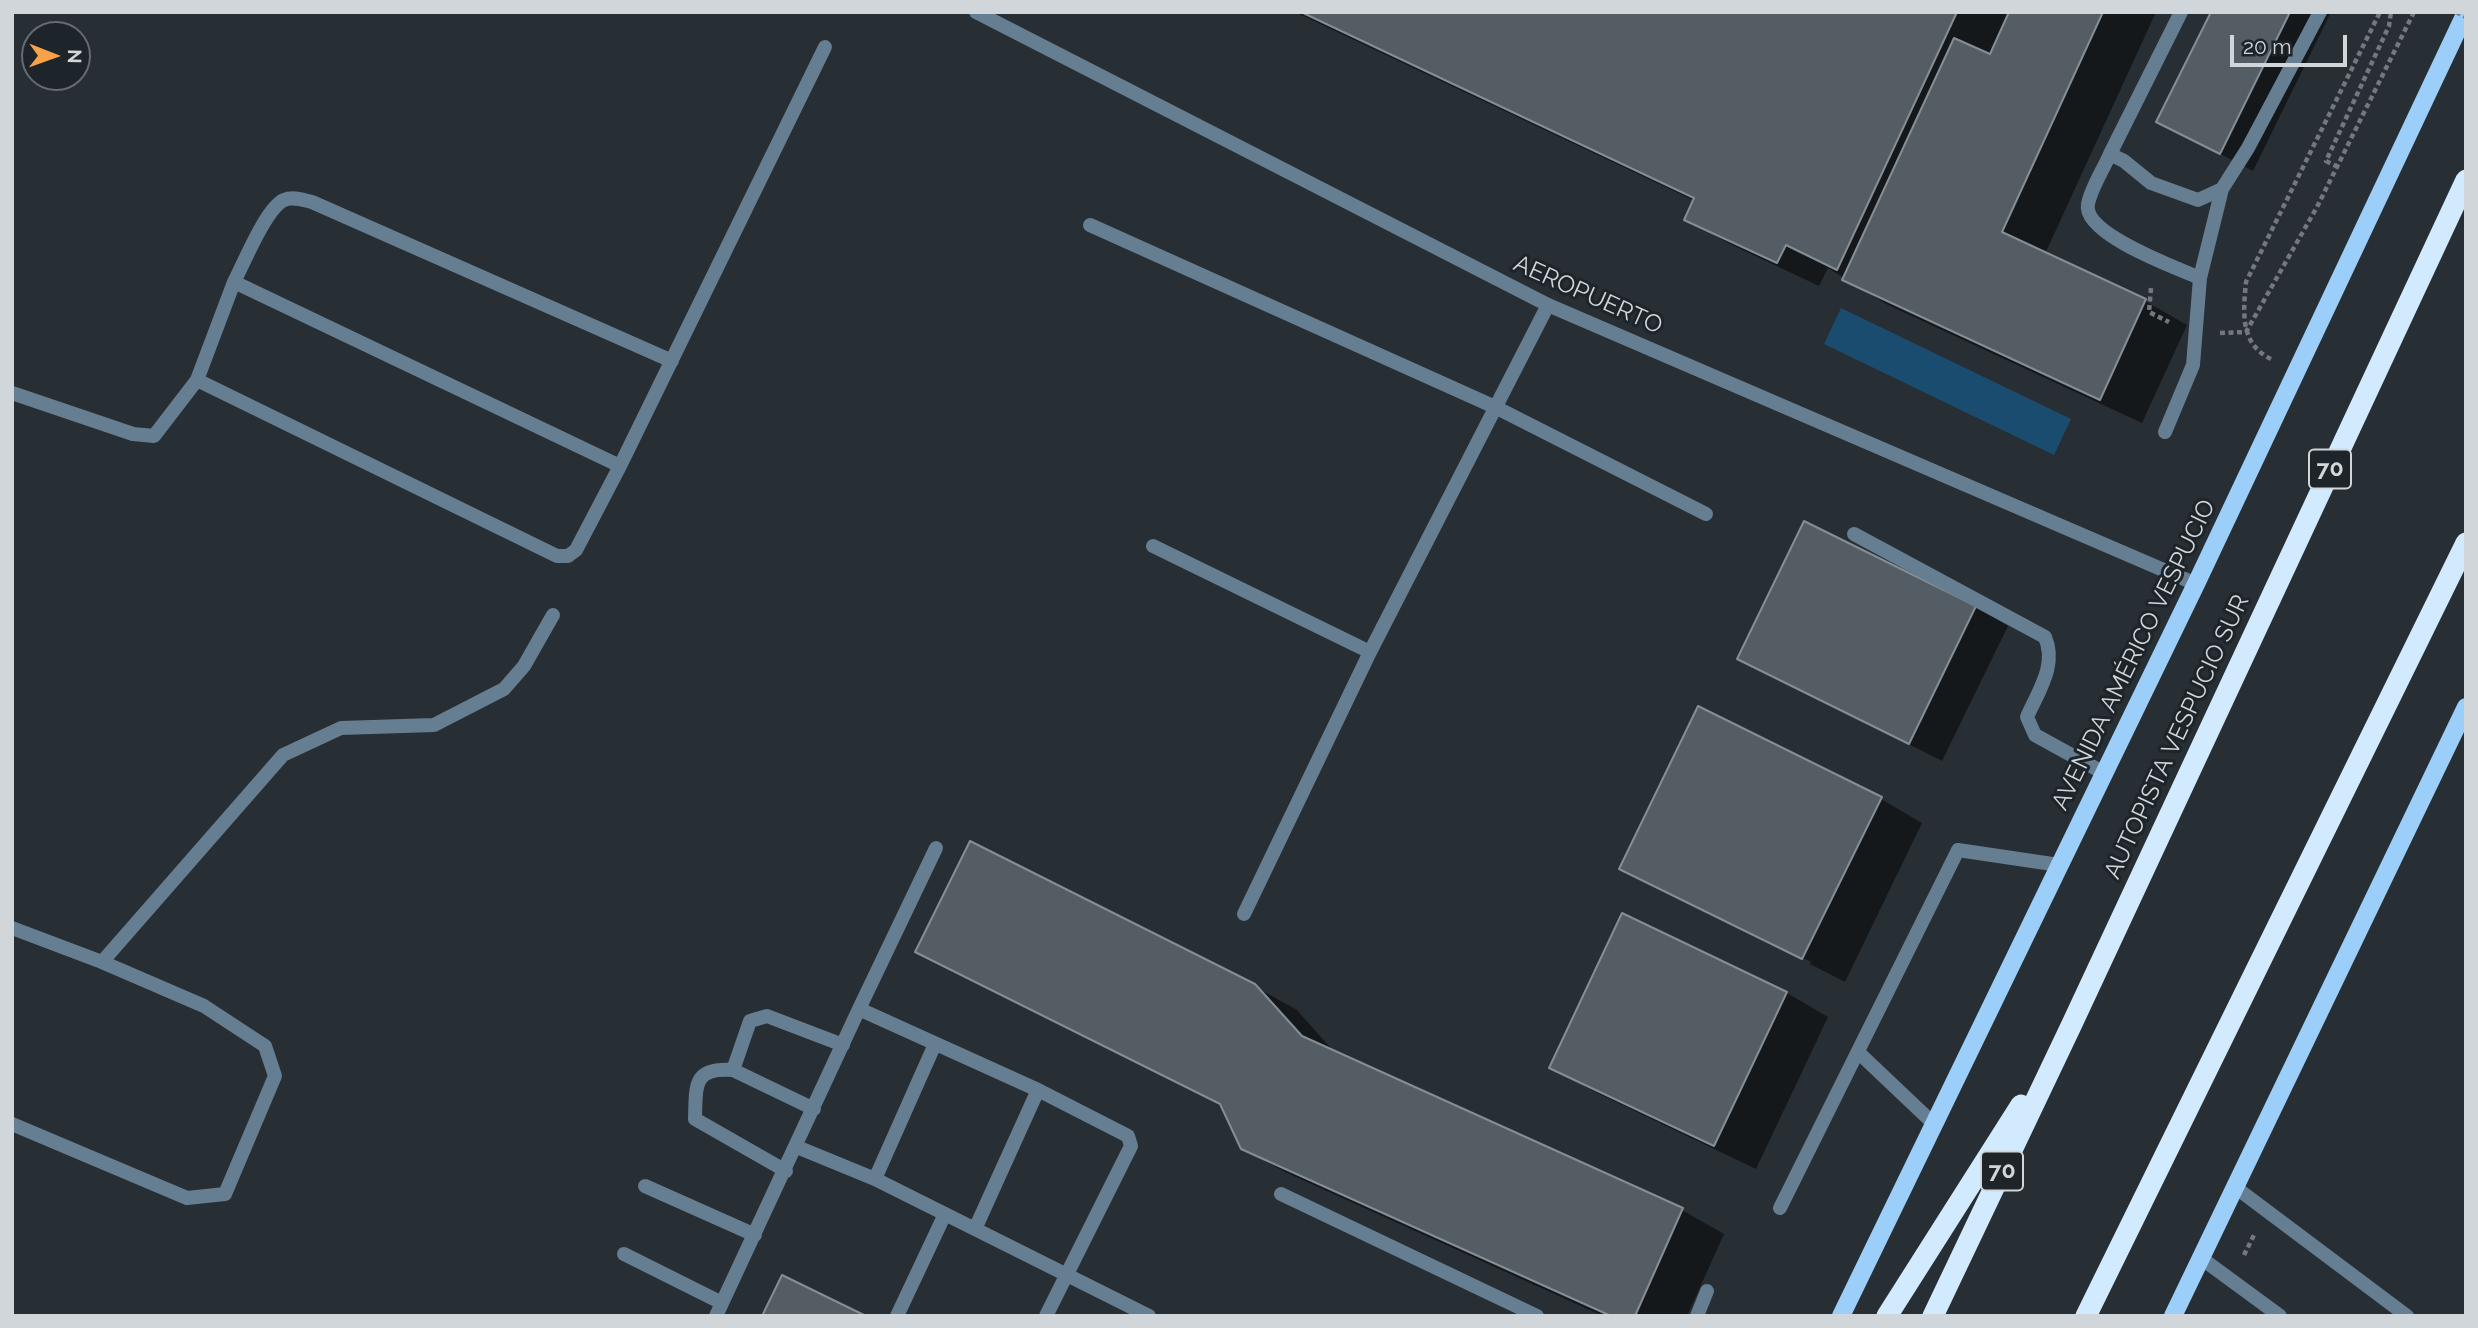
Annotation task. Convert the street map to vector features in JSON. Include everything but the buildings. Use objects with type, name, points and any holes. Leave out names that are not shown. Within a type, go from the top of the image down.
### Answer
[{"type":"highway","name":"AUTOPISTA VESPUCIO SUR","points":[[1933,1316],[2466,180]]},
{"type":"highway","points":[[2085,1316],[2466,543]]},
{"type":"highway","points":[[1887,1316],[2071,1026]]},
{"type":"main road","name":"AVENIDA AMÉRICO VESPUCIO","points":[[1842,1316],[2196,584],[2466,15]]},
{"type":"main road","points":[[2173,1316],[2466,707]]},
{"type":"street","name":"AEROPUERTO","points":[[976,12],[1548,305],[2196,584]]},
{"type":"street","points":[[2181,12],[2110,154],[2088,205],[2090,216],[2114,239],[2200,278]]},
{"type":"street","points":[[2165,432],[2193,365],[2200,278],[2222,189],[2248,148],[2320,12]]},
{"type":"street","points":[[197,380],[557,556],[568,556],[576,550],[620,466],[825,47]]},
{"type":"street","points":[[2110,154],[2124,161],[2151,183],[2197,200],[2222,189]]},
{"type":"street","points":[[12,393],[133,434],[153,436],[197,380],[234,282],[272,210],[282,201],[293,198],[312,202],[672,360]]},
{"type":"street","points":[[1090,225],[1495,407],[1706,514]]},
{"type":"street","points":[[234,282],[277,305],[620,466]]},
{"type":"street","points":[[1244,914],[1370,652],[1548,305]]},
{"type":"street","points":[[1854,534],[2045,637],[2051,651],[2050,666],[2027,717],[2035,735],[2104,773]]},
{"type":"street","points":[[1153,546],[1370,652]]},
{"type":"street","points":[[102,962],[283,755],[341,728],[434,725],[504,689],[524,666],[552,615]]},
{"type":"street","points":[[624,1254],[719,1310],[936,848]]},
{"type":"street","points":[[1780,1208],[1958,850],[2059,865]]},
{"type":"street","points":[[12,1124],[187,1198],[225,1194],[275,1076],[265,1046],[204,1006],[102,962],[13,930]]},
{"type":"street","points":[[859,1010],[1038,1090],[1128,1136],[1131,1146],[1046,1316]]},
{"type":"street","points":[[733,1070],[750,1021],[767,1016],[843,1045]]},
{"type":"street","points":[[875,1179],[935,1044]]},
{"type":"street","points":[[1858,1052],[1934,1124]]},
{"type":"street","points":[[786,1171],[695,1119],[696,1088],[701,1076],[714,1068],[733,1070],[814,1109]]},
{"type":"street","points":[[975,1229],[1038,1090]]},
{"type":"street","points":[[797,1147],[875,1179],[1149,1316]]},
{"type":"street","points":[[645,1186],[755,1235]]},
{"type":"street","points":[[2235,1187],[2407,1316]]},
{"type":"street","points":[[1281,1194],[1537,1316]]},
{"type":"street","points":[[897,1316],[945,1214]]},
{"type":"street","points":[[2201,1258],[2280,1316]]},
{"type":"street","points":[[1697,1316],[1707,1291]]},
{"type":"path","points":[[2297,371],[2257,352],[2246,332],[2246,282],[2380,12]]},
{"type":"path","points":[[2338,166],[2326,161],[2389,26],[2391,12]]},
{"type":"path","points":[[2246,332],[2338,166],[2414,12]]},
{"type":"path","points":[[2456,12],[2466,15]]},
{"type":"path","points":[[2162,262],[2149,293],[2149,312],[2197,335],[2246,332]]},
{"type":"path","points":[[2231,1280],[2267,1210]]},
{"type":"shaded area","points":[[1841,308],[2071,419],[2054,455],[1824,344]]}]
